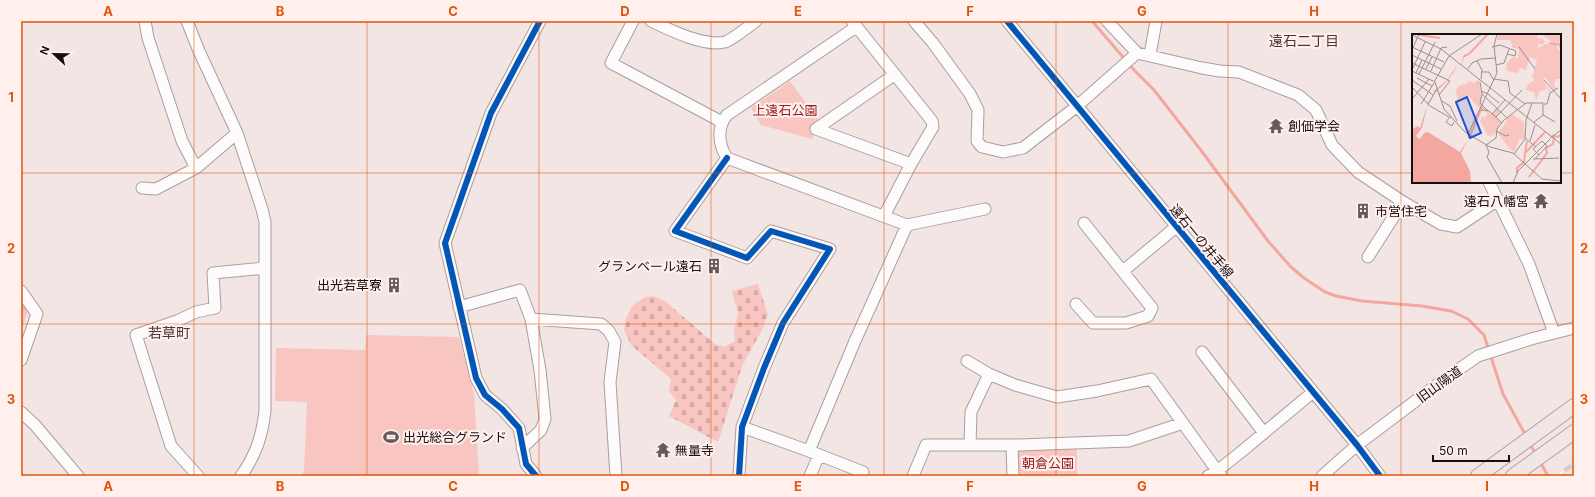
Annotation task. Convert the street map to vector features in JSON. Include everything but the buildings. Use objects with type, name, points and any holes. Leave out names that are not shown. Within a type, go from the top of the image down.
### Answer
[{"type":"main road","points":[[1478,476],[1574,406]]},
{"type":"main road","points":[[1513,476],[1574,432]]},
{"type":"street","points":[[144,21],[148,38],[182,141],[196,168]]},
{"type":"street","points":[[188,21],[198,51],[237,133],[262,209],[264,222],[264,310],[266,325],[265,411],[261,437],[242,476]]},
{"type":"street","points":[[536,476],[526,464],[519,428],[502,409],[485,395],[476,378],[445,243],[491,113],[540,21]]},
{"type":"street","points":[[633,21],[611,63],[722,122]]},
{"type":"street","points":[[651,21],[695,39],[712,42],[726,42],[756,21]]},
{"type":"street","points":[[914,21],[933,43],[970,94],[978,110],[977,141],[982,147],[1003,152],[1023,148],[1076,107],[1137,53]]},
{"type":"street","name":"遠石一の井手線","points":[[1007,21],[1076,107],[1357,445],[1380,476]]},
{"type":"street","points":[[1107,21],[1137,53],[1202,68],[1239,72],[1298,95],[1316,110],[1332,146],[1358,172],[1403,202],[1441,224],[1456,227],[1498,200]]},
{"type":"street","points":[[1150,55],[1156,21]]},
{"type":"street","points":[[884,216],[911,164],[933,128],[932,121],[854,24],[727,115],[722,122],[720,130],[721,146],[727,158],[907,225],[985,209]]},
{"type":"street","points":[[894,75],[816,129],[911,164]]},
{"type":"street","points":[[142,188],[156,189],[196,168],[237,133]]},
{"type":"street","points":[[727,158],[675,230],[747,258],[771,231],[830,249],[783,323],[742,427],[739,476]]},
{"type":"street","points":[[1490,183],[1529,264],[1554,333]]},
{"type":"street","points":[[1368,257],[1403,202]]},
{"type":"street","points":[[1076,304],[1093,323],[1126,323],[1148,316],[1152,308],[1084,223]]},
{"type":"street","points":[[810,476],[814,453],[855,341],[907,225]]},
{"type":"street","points":[[1123,271],[1176,227]]},
{"type":"street","points":[[198,476],[171,446],[136,335],[177,321],[196,312],[215,308],[213,273],[265,268]]},
{"type":"street","points":[[459,307],[520,290],[531,319],[540,370],[545,419],[541,430],[522,448]]},
{"type":"street","points":[[21,291],[36,314],[21,360]]},
{"type":"street","points":[[531,319],[601,324],[609,331],[615,342],[610,382],[616,476]]},
{"type":"street","name":"旧山陽道","points":[[1322,476],[1357,445],[1478,356],[1530,339],[1574,328]]},
{"type":"street","points":[[1202,352],[1264,433]]},
{"type":"street","points":[[967,361],[988,374],[1057,398],[1152,379],[1183,423],[1215,474],[1313,392]]},
{"type":"street","points":[[970,445],[971,412],[988,374]]},
{"type":"street","points":[[21,412],[35,425],[78,476]]},
{"type":"street","points":[[913,476],[926,445],[1012,445],[1128,441],[1183,423]]},
{"type":"street","points":[[742,427],[863,472]]},
{"type":"street","points":[[1012,445],[1013,476]]},
{"type":"green space","name":"上遠石公園","points":[[790,81],[819,121],[810,130],[814,134],[812,139],[761,125],[751,108]]},
{"type":"green space","points":[[758,284],[768,315],[762,330],[742,366],[718,442],[669,416],[676,400],[669,391],[671,379],[631,345],[624,330],[626,319],[632,306],[645,297],[654,296],[665,301],[715,344],[724,347],[735,341],[734,331],[738,313],[732,291]]},
{"type":"green space","points":[[21,295],[29,309],[21,331]]},
{"type":"green space","name":"出光総合グランド","points":[[366,335],[459,337],[474,395],[479,476],[300,476],[304,472],[307,402],[275,401],[276,348],[365,350]]},
{"type":"green space","name":"朝倉公園","points":[[1077,449],[1077,476],[1019,476],[1018,450]]},
{"type":"waterway","points":[[1092,21],[1134,70],[1154,90],[1268,241],[1291,267],[1304,278],[1325,292],[1336,296],[1362,301],[1422,306],[1451,311],[1468,319],[1484,335],[1503,394],[1526,436]]},
{"type":"waterway","points":[[1529,443],[1536,454]]},
{"type":"waterway","points":[[1540,462],[1548,476]]},
{"type":"railway","points":[[1557,476],[1574,464]]},
{"type":"cycle path","points":[[536,476],[526,464],[519,428],[502,409],[485,395],[476,378],[445,243],[491,113],[540,21]]},
{"type":"cycle path","points":[[1007,21],[1357,445],[1380,476]]},
{"type":"cycle path","points":[[727,158],[675,231],[747,258],[771,231],[830,249],[783,323],[764,368],[742,427],[739,476]]},
{"type":"place","name":"創価学会","points":[[1276,126]]},
{"type":"place","name":"遠石八幡宮","points":[[1541,201]]},
{"type":"place","name":"市営住宅","points":[[1363,211]]},
{"type":"place","name":"グランベール遠石","points":[[714,266]]},
{"type":"place","name":"出光若草寮","points":[[394,285]]},
{"type":"place","name":"出光総合グランド","points":[[391,437]]},
{"type":"place","name":"無量寺","points":[[663,450]]},
{"type":"district","name":"遠石二丁目","points":[[1304,40]]},
{"type":"district","name":"若草町","points":[[169,332]]}]
